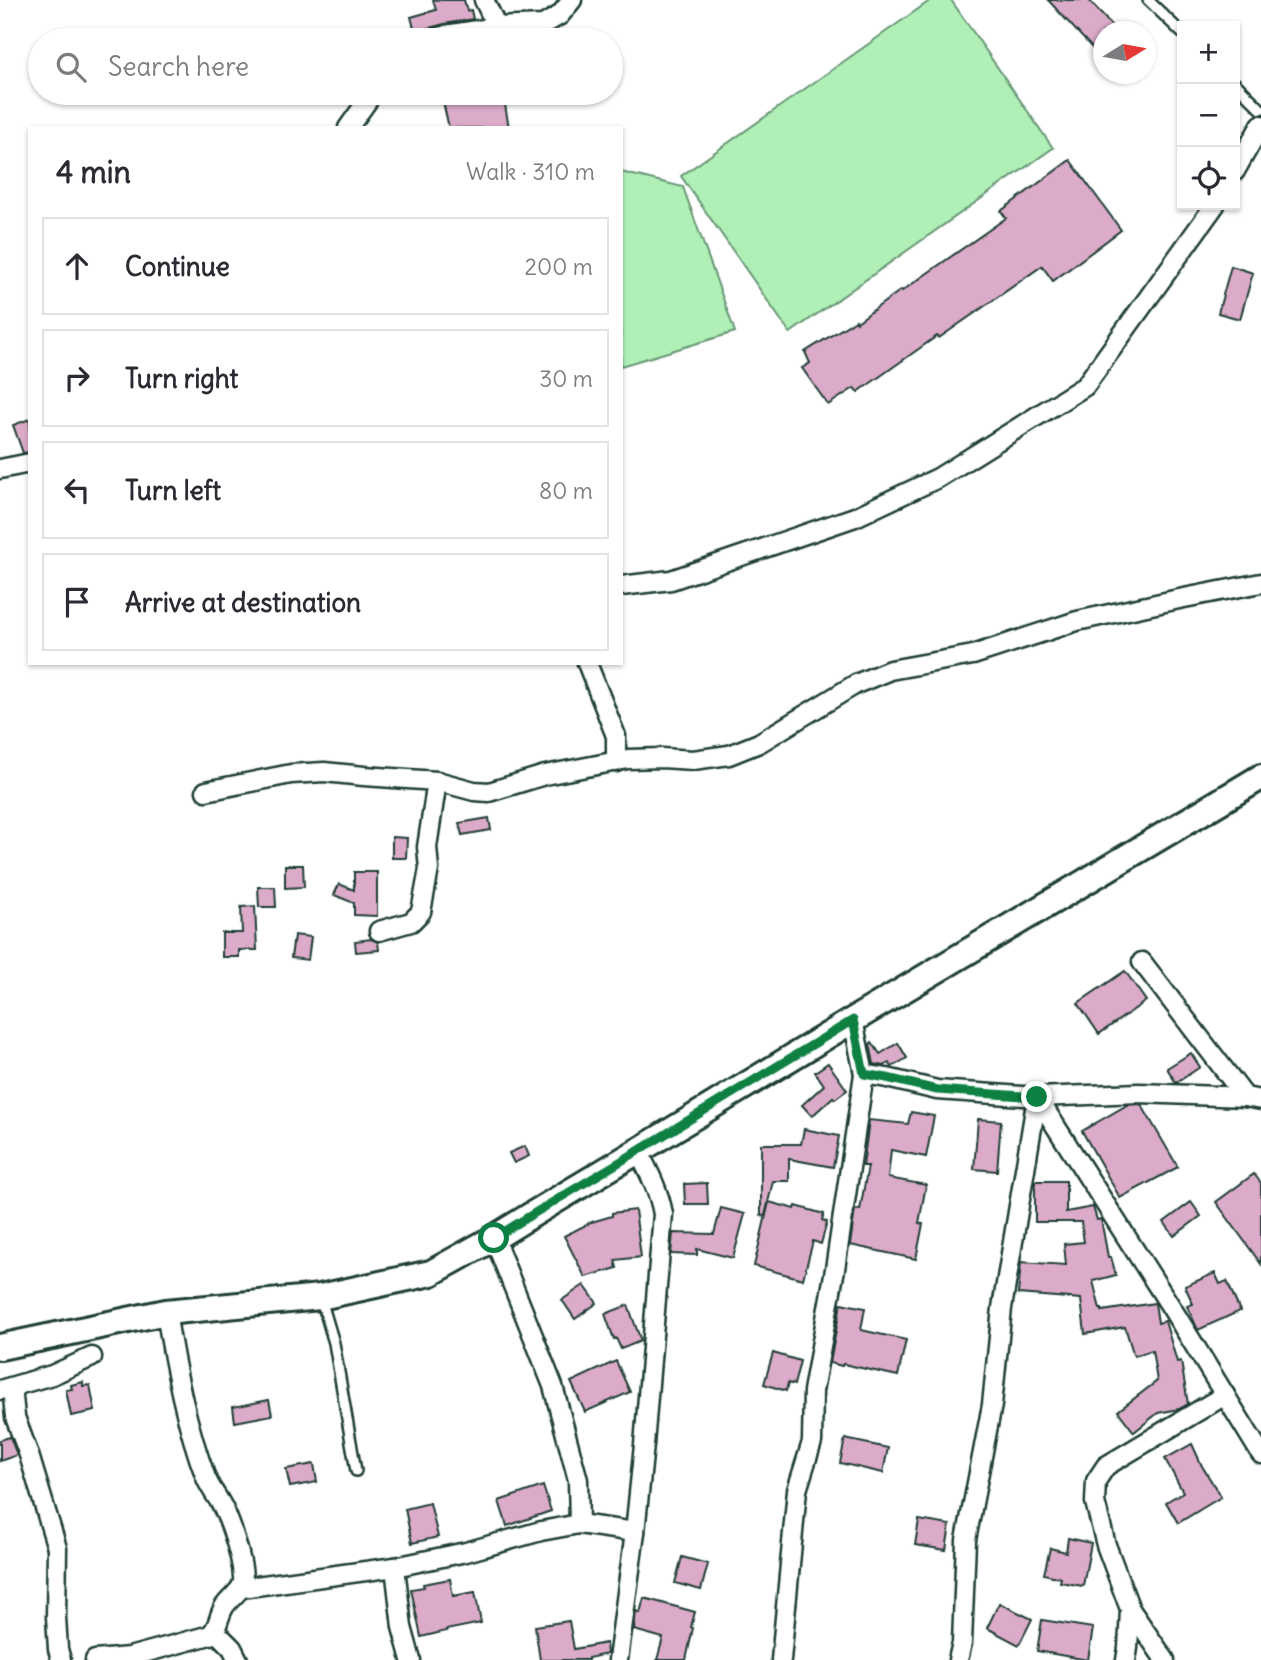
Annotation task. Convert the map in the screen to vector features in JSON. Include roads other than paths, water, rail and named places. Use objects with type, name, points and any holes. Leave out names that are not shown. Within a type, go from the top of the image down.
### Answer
[{"type":"street","points":[[484,0],[497,27]]},
{"type":"street","points":[[491,28],[543,25],[560,15],[572,0]]},
{"type":"street","points":[[349,126],[364,105]]},
{"type":"street","points":[[1240,162],[1261,125]]},
{"type":"street","points":[[623,586],[671,580],[855,517],[938,478],[1084,386],[1212,210]]},
{"type":"street","points":[[0,469],[28,463]]},
{"type":"street","points":[[206,791],[291,774],[324,772],[437,781],[474,791],[489,792],[545,775],[628,759],[693,760],[729,755],[771,736],[856,684],[890,670],[973,655],[1077,621],[1261,583]]},
{"type":"street","points":[[588,665],[616,736],[616,762]]},
{"type":"street","points":[[0,1347],[166,1312],[320,1297],[431,1273],[494,1238],[1261,777]]},
{"type":"street","points":[[379,931],[411,922],[421,912],[429,869],[427,847],[437,781]]},
{"type":"street","points":[[1142,962],[1256,1101]]},
{"type":"street","points":[[781,1660],[797,1490],[812,1442],[813,1391],[835,1269],[864,1074],[853,1020]]},
{"type":"street","points":[[864,1074],[937,1090],[1037,1097],[1139,1093],[1256,1101]]},
{"type":"street","points":[[1037,1097],[1261,1454]]},
{"type":"street","points":[[958,1660],[962,1643],[966,1540],[992,1405],[1002,1308],[1037,1097]]},
{"type":"street","points":[[618,1660],[644,1446],[663,1214],[653,1181],[638,1151]]},
{"type":"street","points":[[494,1238],[553,1387],[578,1480],[579,1524]]},
{"type":"street","points":[[95,1660],[129,1657],[210,1635],[215,1630],[223,1609],[242,1588],[244,1579],[233,1529],[207,1481],[192,1434],[176,1373],[166,1312]]},
{"type":"street","points":[[61,1660],[56,1617],[57,1548],[38,1481],[6,1388],[52,1376],[92,1357]]},
{"type":"street","points":[[1165,1660],[1130,1609],[1106,1545],[1095,1502],[1096,1482],[1106,1466],[1225,1395]]},
{"type":"street","points":[[242,1588],[395,1567],[579,1524],[635,1532]]},
{"type":"street","points":[[395,1567],[402,1627],[411,1660]]},
{"type":"street","points":[[1126,1660],[1130,1609]]},
{"type":"street","points":[[215,1630],[232,1648],[238,1660]]},
{"type":"lane","points":[[1148,0],[1177,28]]},
{"type":"lane","points":[[1236,84],[1261,108]]},
{"type":"lane","points":[[320,1297],[334,1343],[356,1471]]}]
